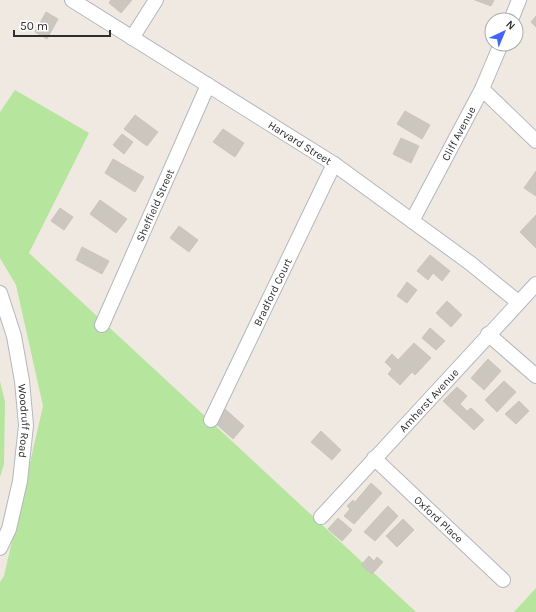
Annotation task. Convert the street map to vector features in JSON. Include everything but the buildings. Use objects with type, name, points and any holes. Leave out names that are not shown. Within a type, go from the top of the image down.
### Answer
[{"type":"street","name":"Harvard Street","points":[[72,0],[334,164],[470,263],[518,302]]},
{"type":"street","points":[[132,38],[156,0]]},
{"type":"street","points":[[514,12],[519,0]]},
{"type":"street","name":"Cliff Avenue","points":[[412,221],[482,89],[498,52]]},
{"type":"street","name":"Sheffield Street","points":[[102,325],[208,84]]},
{"type":"street","points":[[482,89],[536,141]]},
{"type":"street","name":"Bradford Court","points":[[211,420],[334,164]]},
{"type":"street","name":"Amherst Avenue","points":[[321,516],[488,334],[536,284]]},
{"type":"street","name":"Woodruff Road","points":[[0,293],[14,336],[22,381],[26,426],[20,481],[9,529],[0,548]]},
{"type":"street","points":[[488,334],[536,376]]},
{"type":"street","name":"Oxford Place","points":[[374,458],[503,580]]},
{"type":"green space","points":[[15,90],[89,133],[29,253],[416,612],[0,612],[0,582],[4,576],[43,406],[16,285],[0,258],[0,112]]},
{"type":"green space","points":[[0,381],[5,402],[4,464],[0,477]]},
{"type":"green space","points":[[536,588],[536,612],[514,612]]}]
